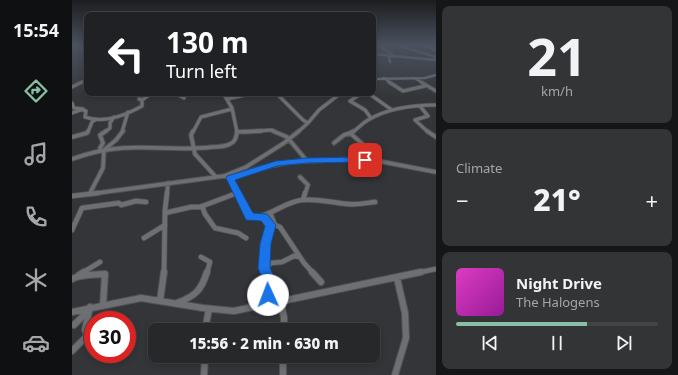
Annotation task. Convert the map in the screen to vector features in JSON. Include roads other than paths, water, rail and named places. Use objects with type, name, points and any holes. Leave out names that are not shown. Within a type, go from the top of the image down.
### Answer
[{"type":"street","points":[[376,78],[413,78],[436,75]]},
{"type":"street","points":[[384,78],[403,92],[425,86]]},
{"type":"street","points":[[413,78],[436,91]]},
{"type":"street","points":[[72,87],[84,81]]},
{"type":"street","points":[[72,102],[74,108],[83,108],[82,110],[86,111],[86,118],[95,120],[114,117],[142,106],[143,103],[140,100],[147,96]]},
{"type":"street","points":[[102,150],[133,147],[194,150],[231,144],[236,139],[237,132],[232,109],[225,96]]},
{"type":"street","points":[[227,99],[240,96]]},
{"type":"street","points":[[279,96],[303,120],[308,123]]},
{"type":"street","points":[[358,96],[350,101],[372,117]]},
{"type":"street","points":[[372,96],[393,110]]},
{"type":"street","points":[[229,175],[246,167],[288,139],[308,123],[319,110],[336,97]]},
{"type":"street","points":[[334,143],[372,117],[393,110],[436,105]]},
{"type":"street","points":[[420,106],[428,116],[415,120],[436,138]]},
{"type":"street","points":[[216,177],[195,154],[191,135],[200,118],[232,109]]},
{"type":"street","points":[[72,113],[82,110]]},
{"type":"street","points":[[72,159],[110,146],[124,129],[128,112]]},
{"type":"street","points":[[90,193],[102,173],[104,166],[102,150],[100,148],[103,143],[100,135],[110,128],[110,123],[114,117]]},
{"type":"street","points":[[72,137],[87,133],[92,122],[95,120]]},
{"type":"street","points":[[237,132],[272,130],[288,139],[307,160]]},
{"type":"street","points":[[72,132],[75,134],[72,137]]},
{"type":"street","points":[[350,133],[366,147],[373,160]]},
{"type":"street","points":[[72,196],[224,176],[276,164],[307,160],[373,160],[436,172]]},
{"type":"street","points":[[229,175],[250,217],[263,217],[296,201],[302,200],[331,201],[346,205],[375,202]]},
{"type":"street","points":[[300,177],[308,185],[302,200]]},
{"type":"street","points":[[160,301],[165,267],[165,213],[168,184]]},
{"type":"street","points":[[165,213],[190,207],[194,208],[202,206],[237,193]]},
{"type":"street","points":[[72,230],[82,208],[119,203],[121,205],[136,201],[146,202]]},
{"type":"street","points":[[202,206],[204,214],[215,228],[238,233],[246,238]]},
{"type":"street","points":[[270,213],[275,225],[280,227],[300,257],[321,282]]},
{"type":"street","points":[[263,217],[271,225],[265,244],[264,268],[270,285],[268,295],[269,304]]},
{"type":"street","points":[[144,238],[165,225]]},
{"type":"street","points":[[267,276],[268,266],[271,263],[282,262],[294,256],[300,257]]},
{"type":"street","points":[[177,303],[196,295],[202,288],[210,262],[201,257]]},
{"type":"street","points":[[72,280],[100,262]]},
{"type":"street","points":[[72,312],[141,298],[177,303],[187,306],[234,310],[282,302],[436,269]]},
{"type":"street","points":[[79,275],[88,276],[105,274],[103,305]]},
{"type":"street","points":[[395,375],[406,338],[405,313],[397,278]]},
{"type":"street","points":[[282,302],[284,323]]},
{"type":"street","points":[[74,325],[90,308]]},
{"type":"street","points":[[72,350],[87,336],[85,330],[90,308]]},
{"type":"street","points":[[206,323],[208,308]]},
{"type":"street","points":[[204,375],[205,363]]},
{"type":"street","points":[[283,363],[283,375]]}]
